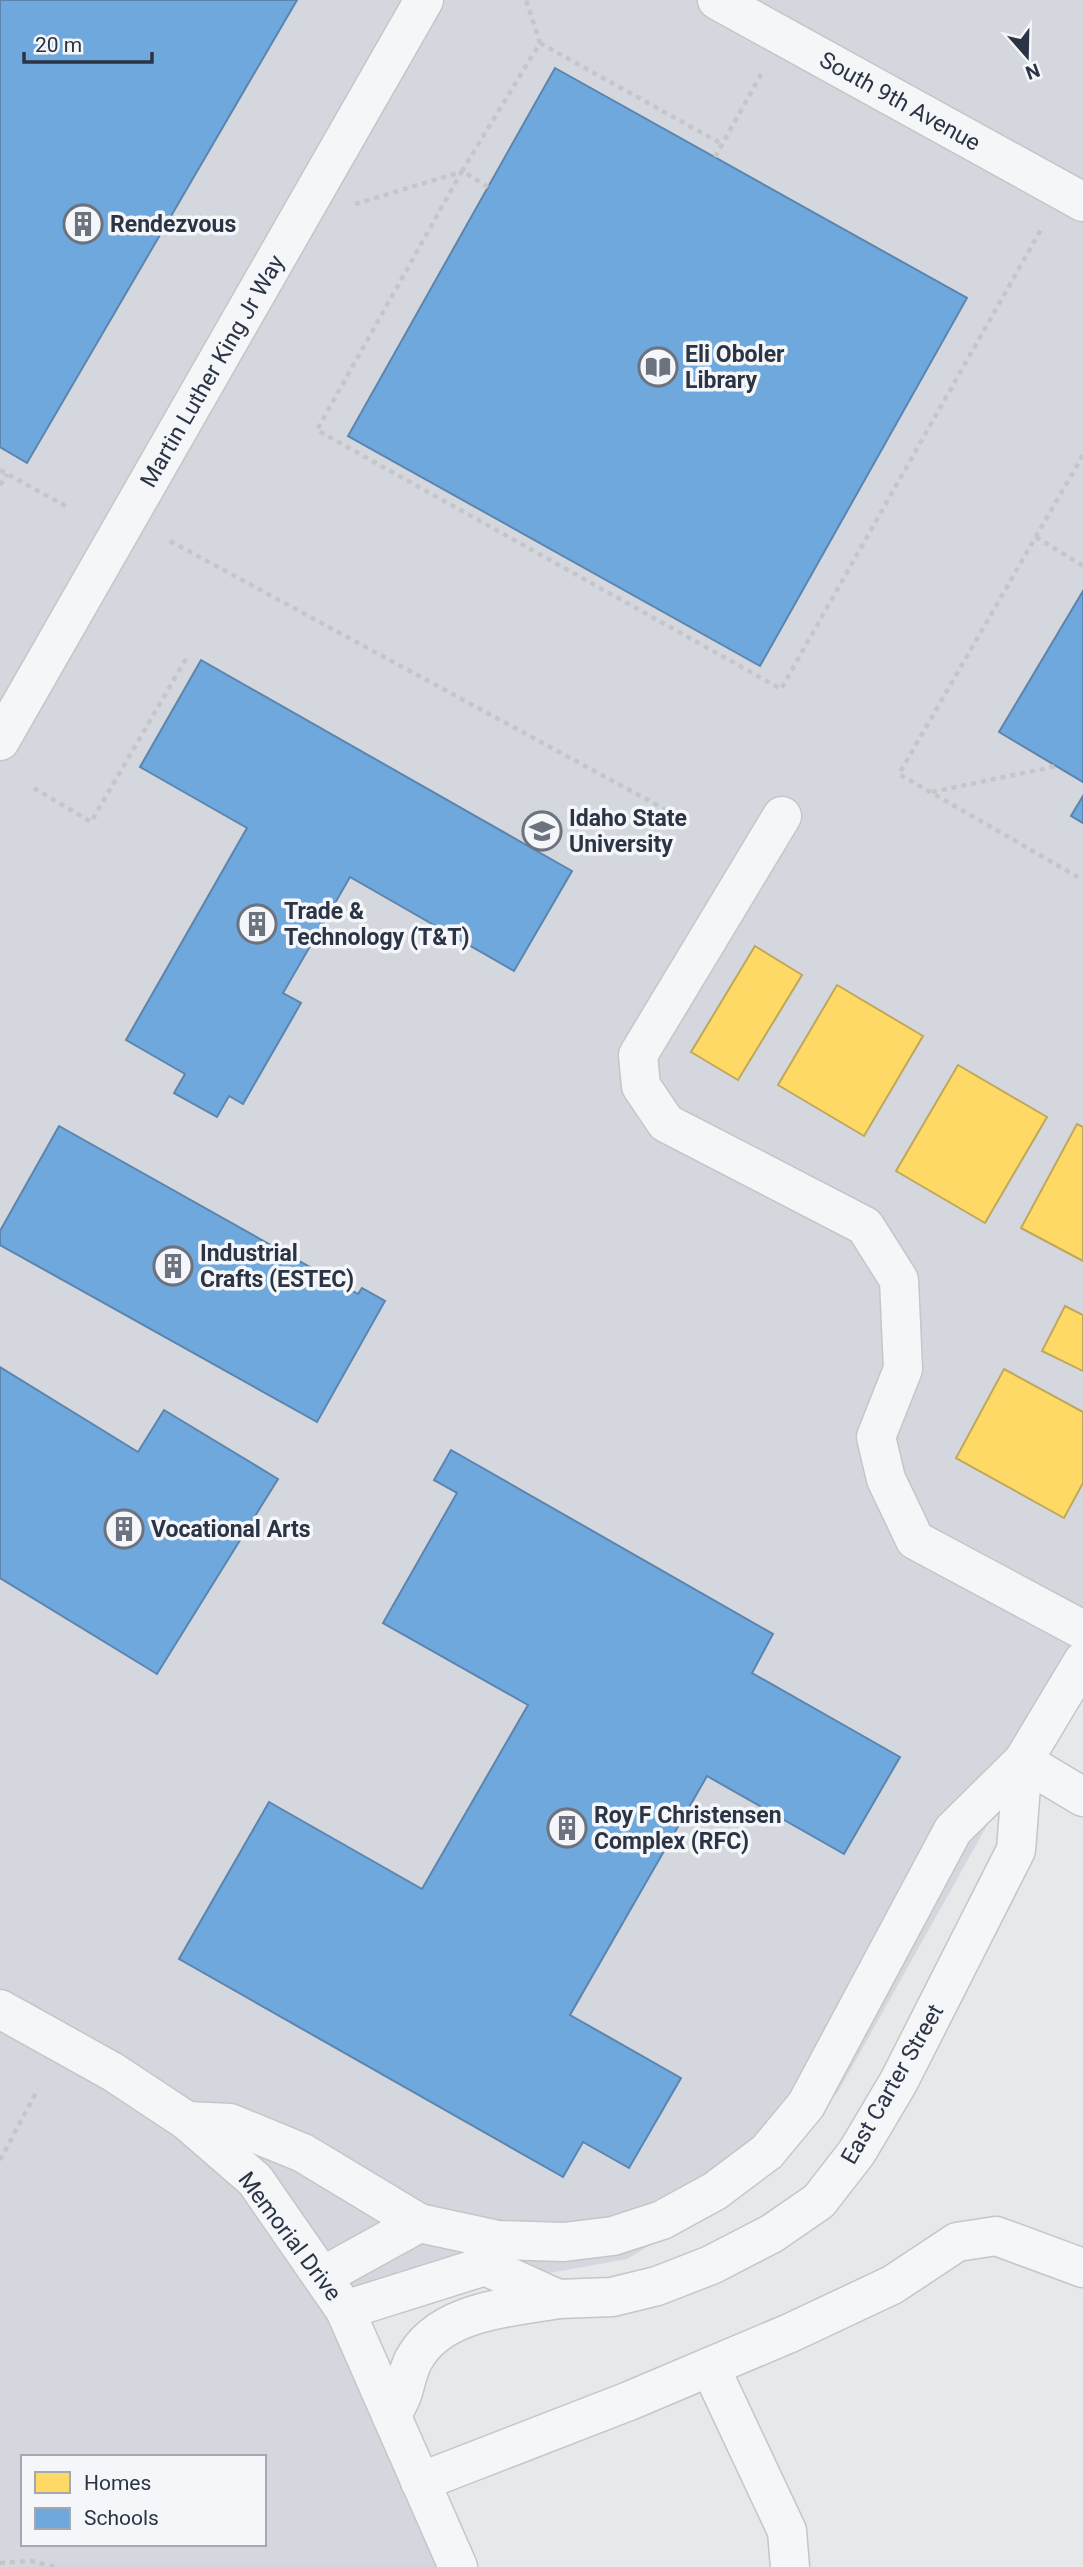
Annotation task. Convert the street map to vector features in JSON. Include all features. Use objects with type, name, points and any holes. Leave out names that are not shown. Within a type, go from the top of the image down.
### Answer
[{"type":"street","name":"Martin Luther King Jr Way","points":[[0,741],[424,0]]},
{"type":"street","name":"South 9th Avenue","points":[[717,0],[1083,202]]},
{"type":"street","points":[[782,816],[638,1055],[641,1086],[666,1123],[865,1226],[899,1280],[903,1369],[876,1437],[886,1479],[915,1540],[1083,1630]]},
{"type":"street","name":"East Carter Street","points":[[187,2121],[230,2123],[303,2153],[419,2223],[498,2240],[564,2242],[613,2236],[662,2220],[715,2191],[767,2152],[806,2105],[953,1830],[1023,1760],[1083,1661]]},
{"type":"street","points":[[1023,1760],[1083,1797]]},
{"type":"street","name":"East Carter Street","points":[[345,2310],[485,2266],[558,2299],[612,2297],[668,2282],[711,2265],[771,2234],[819,2201],[857,2152],[900,2081],[1016,1850],[1023,1760]]},
{"type":"street","name":"Memorial Drive","points":[[0,2009],[113,2072],[187,2121],[255,2180],[345,2310],[458,2567]]},
{"type":"street","points":[[323,2276],[419,2223]]},
{"type":"street","points":[[420,2482],[710,2367],[892,2285],[957,2242],[996,2235],[1083,2268]]},
{"type":"street","points":[[391,2415],[403,2399],[414,2360],[436,2335],[472,2314],[558,2299]]},
{"type":"street","points":[[710,2367],[787,2531],[790,2567]]},
{"type":"path","points":[[526,0],[540,43],[722,144]]},
{"type":"path","points":[[540,43],[462,172],[317,430],[781,689],[1045,222]]},
{"type":"path","points":[[715,157],[765,67]]},
{"type":"path","points":[[355,204],[462,172],[488,187]]},
{"type":"path","points":[[1083,455],[899,774],[1083,880]]},
{"type":"path","points":[[0,470],[69,508]]},
{"type":"path","points":[[0,485],[7,474]]},
{"type":"path","points":[[1036,537],[1083,566]]},
{"type":"path","points":[[170,541],[681,818]]},
{"type":"path","points":[[34,788],[91,822],[187,657]]},
{"type":"path","points":[[931,792],[1057,766]]},
{"type":"path","points":[[0,2160],[38,2089]]},
{"type":"path","points":[[0,2563],[31,2561],[55,2567]]},
{"type":"shaded area","name":"Idaho State University","points":[[0,0],[1083,0],[1083,1661],[1023,1761],[838,2092],[779,2160],[722,2202],[627,2259],[345,2310],[464,2567],[0,2567]]},
{"type":"building: Homes","points":[[755,946],[802,975],[738,1080],[691,1052]]},
{"type":"building: Homes","points":[[837,985],[923,1036],[864,1136],[778,1085]]},
{"type":"building: Homes","points":[[958,1065],[1047,1117],[985,1223],[896,1171]]},
{"type":"building: Homes","points":[[1077,1124],[1083,1127],[1083,1261],[1021,1228]]},
{"type":"building: Homes","points":[[1065,1306],[1083,1315],[1083,1371],[1042,1351]]},
{"type":"building: Homes","points":[[1004,1369],[1083,1412],[1083,1483],[1064,1518],[956,1458]]},
{"type":"building: Schools","name":"Rendezvous","points":[[0,0],[297,0],[27,463],[0,447]]},
{"type":"building: Schools","name":"Eli Oboler Library","points":[[555,68],[967,298],[760,666],[348,436]]},
{"type":"building: Schools","points":[[1083,591],[1083,782],[999,732]]},
{"type":"building: Schools","name":"Trade & Technology (T&T)","points":[[201,660],[572,871],[514,971],[350,877],[283,993],[301,1003],[243,1104],[229,1096],[217,1117],[174,1093],[185,1074],[126,1040],[247,828],[140,767]]},
{"type":"building: Schools","points":[[1083,796],[1083,823],[1071,816]]},
{"type":"building: Schools","name":"Industrial Crafts (ESTEC)","points":[[59,1126],[358,1294],[362,1288],[385,1301],[317,1422],[0,1245],[0,1231]]},
{"type":"building: Schools","name":"Vocational Arts","points":[[0,1367],[138,1452],[164,1410],[278,1479],[157,1674],[0,1578]]},
{"type":"building: Schools","name":"Roy F Christensen Complex (RFC)","points":[[451,1450],[773,1634],[752,1673],[900,1757],[844,1854],[707,1776],[570,2015],[681,2078],[629,2168],[583,2142],[563,2177],[179,1959],[269,1802],[422,1889],[528,1705],[383,1623],[457,1493],[434,1480]]},
{"type":"place","name":"Rendezvous","points":[[83,224]]},
{"type":"place","name":"Eli Oboler Library","points":[[658,367]]},
{"type":"place","name":"Idaho State University","points":[[542,831]]},
{"type":"place","name":"Trade & Technology (T&T)","points":[[257,924]]},
{"type":"place","name":"Industrial Crafts (ESTEC)","points":[[173,1266]]},
{"type":"place","name":"Vocational Arts","points":[[124,1529]]},
{"type":"place","name":"Roy F Christensen Complex (RFC)","points":[[567,1828]]}]
